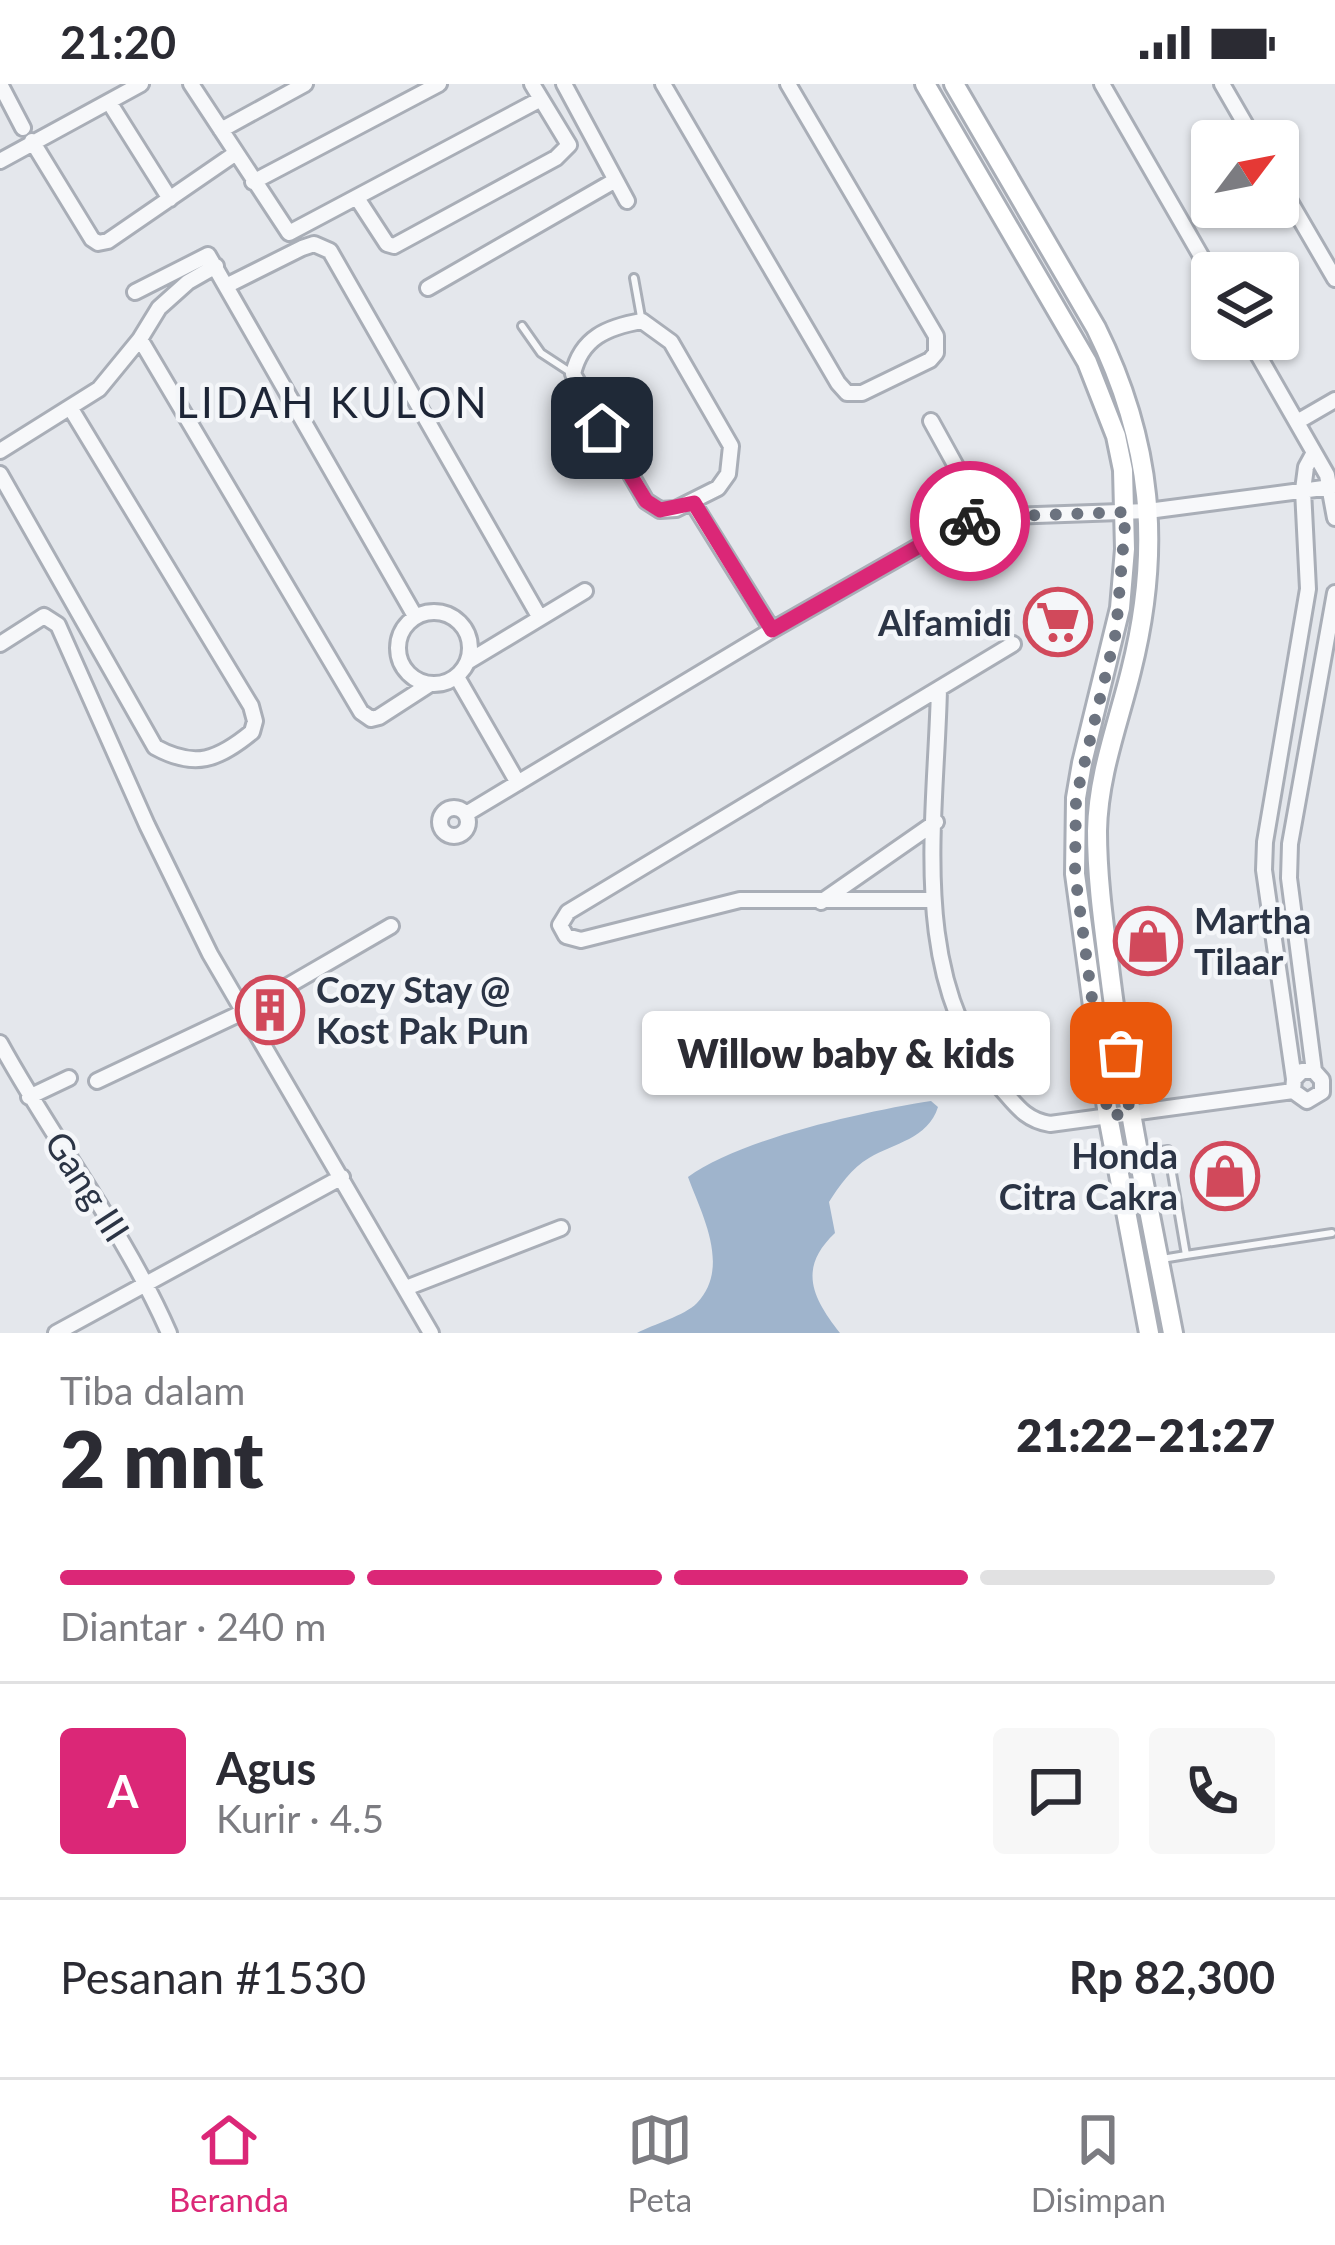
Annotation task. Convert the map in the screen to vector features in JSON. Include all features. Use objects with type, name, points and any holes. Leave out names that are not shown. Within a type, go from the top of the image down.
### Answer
[{"type":"main road","points":[[925,84],[1087,362],[1116,436],[1123,470],[1126,512],[1116,632],[1076,798],[1075,874],[1108,1116],[1149,1333]]},
{"type":"main road","points":[[954,84],[1116,369],[1143,453],[1148,511],[1142,626],[1112,737],[1097,830],[1101,903],[1130,1113],[1173,1333]]},
{"type":"street","points":[[0,84],[95,242],[108,241],[236,152]]},
{"type":"street","points":[[0,161],[28,135],[141,84]]},
{"type":"street","points":[[190,84],[289,233],[541,99]]},
{"type":"street","points":[[221,130],[305,84]]},
{"type":"street","points":[[254,182],[439,84]]},
{"type":"street","points":[[357,198],[390,246],[567,150],[568,141],[532,84]]},
{"type":"street","points":[[564,84],[627,201]]},
{"type":"street","points":[[662,84],[838,383],[847,393],[862,393],[930,360],[936,353],[936,336],[788,84]]},
{"type":"street","points":[[1102,84],[1199,252]]},
{"type":"street","points":[[1222,84],[1243,120]]},
{"type":"street","points":[[109,102],[170,199]]},
{"type":"street","points":[[428,288],[614,181]]},
{"type":"street","points":[[1299,217],[1335,279]]},
{"type":"street","points":[[228,285],[302,248],[314,244],[330,251],[540,619]]},
{"type":"street","points":[[135,292],[208,255],[415,616]]},
{"type":"street","points":[[0,451],[71,409],[110,378],[159,308],[216,266]]},
{"type":"street","points":[[641,321],[671,342],[730,446],[728,474],[718,488],[694,503],[660,510],[646,501],[573,374],[580,351],[591,339],[621,324],[641,321]]},
{"type":"street","points":[[140,339],[361,712],[371,719],[430,684],[457,677],[469,661],[585,591]]},
{"type":"street","points":[[1261,360],[1331,487],[1335,518]]},
{"type":"street","points":[[1297,422],[1335,400]]},
{"type":"street","points":[[0,474],[155,747],[190,762],[214,756],[252,731],[251,706],[71,409]]},
{"type":"street","points":[[931,421],[984,517]]},
{"type":"street","points":[[1312,456],[1303,490],[1308,589],[1264,869],[1294,1085],[1301,1100],[1313,1100],[1329,1086],[1314,1071],[1289,878],[1290,844],[1335,593]]},
{"type":"street","points":[[466,814],[951,528],[984,517],[1148,511],[1331,487]]},
{"type":"street","points":[[694,503],[772,630]]},
{"type":"street","points":[[430,684],[413,678],[401,664],[398,646],[403,629],[415,616],[445,613],[458,620],[471,646],[469,661]]},
{"type":"street","points":[[0,644],[44,616],[58,625],[147,825],[241,1012],[431,1333]]},
{"type":"street","points":[[931,900],[740,900],[581,940],[566,936],[560,926],[568,912],[1013,644]]},
{"type":"street","points":[[457,677],[518,783]]},
{"type":"street","points":[[939,689],[931,900],[952,1005],[992,1078],[1034,1122],[1050,1124],[1294,1085]]},
{"type":"street","points":[[821,902],[936,822]]},
{"type":"street","points":[[97,1082],[241,1012],[391,926]]},
{"type":"street","name":"Gang III","points":[[0,1043],[29,1097],[111,1219],[170,1333]]},
{"type":"street","points":[[1294,1085],[1302,1071],[1314,1071]]},
{"type":"street","points":[[29,1097],[69,1078]]},
{"type":"street","points":[[56,1333],[342,1178]]},
{"type":"street","points":[[406,1288],[561,1228]]},
{"type":"lane","points":[[634,278],[641,321]]},
{"type":"lane","points":[[522,326],[541,352],[573,374]]},
{"type":"lane","points":[[1138,1155],[1168,1150],[1186,1256]]},
{"type":"lane","points":[[1159,1259],[1332,1233]]},
{"type":"water","points":[[931,1101],[938,1107],[927,1126],[863,1162],[829,1202],[835,1233],[816,1259],[813,1283],[822,1308],[840,1333],[637,1333],[691,1308],[707,1289],[713,1257],[688,1177],[771,1139],[839,1119]]},
{"type":"way so far","points":[[970,521],[1126,512],[1116,632],[1076,798],[1075,874],[1108,1116],[1130,1113],[1121,1053]]},
{"type":"place","name":"Alfamidi","points":[[1058,622]]},
{"type":"place","name":"Martha Tilaar","points":[[1148,941]]},
{"type":"place","name":"Cozy Stay @ Kost Pak Pun","points":[[270,1010]]},
{"type":"place","name":"Willow baby & kids","points":[[1121,1053]]},
{"type":"place","name":"Honda Citra Cakra","points":[[1225,1176]]},
{"type":"district","name":"LIDAH KULON","points":[[333,402]]},
{"type":"route","points":[[602,428],[646,501],[660,510],[694,503],[772,630],[970,521]]}]
